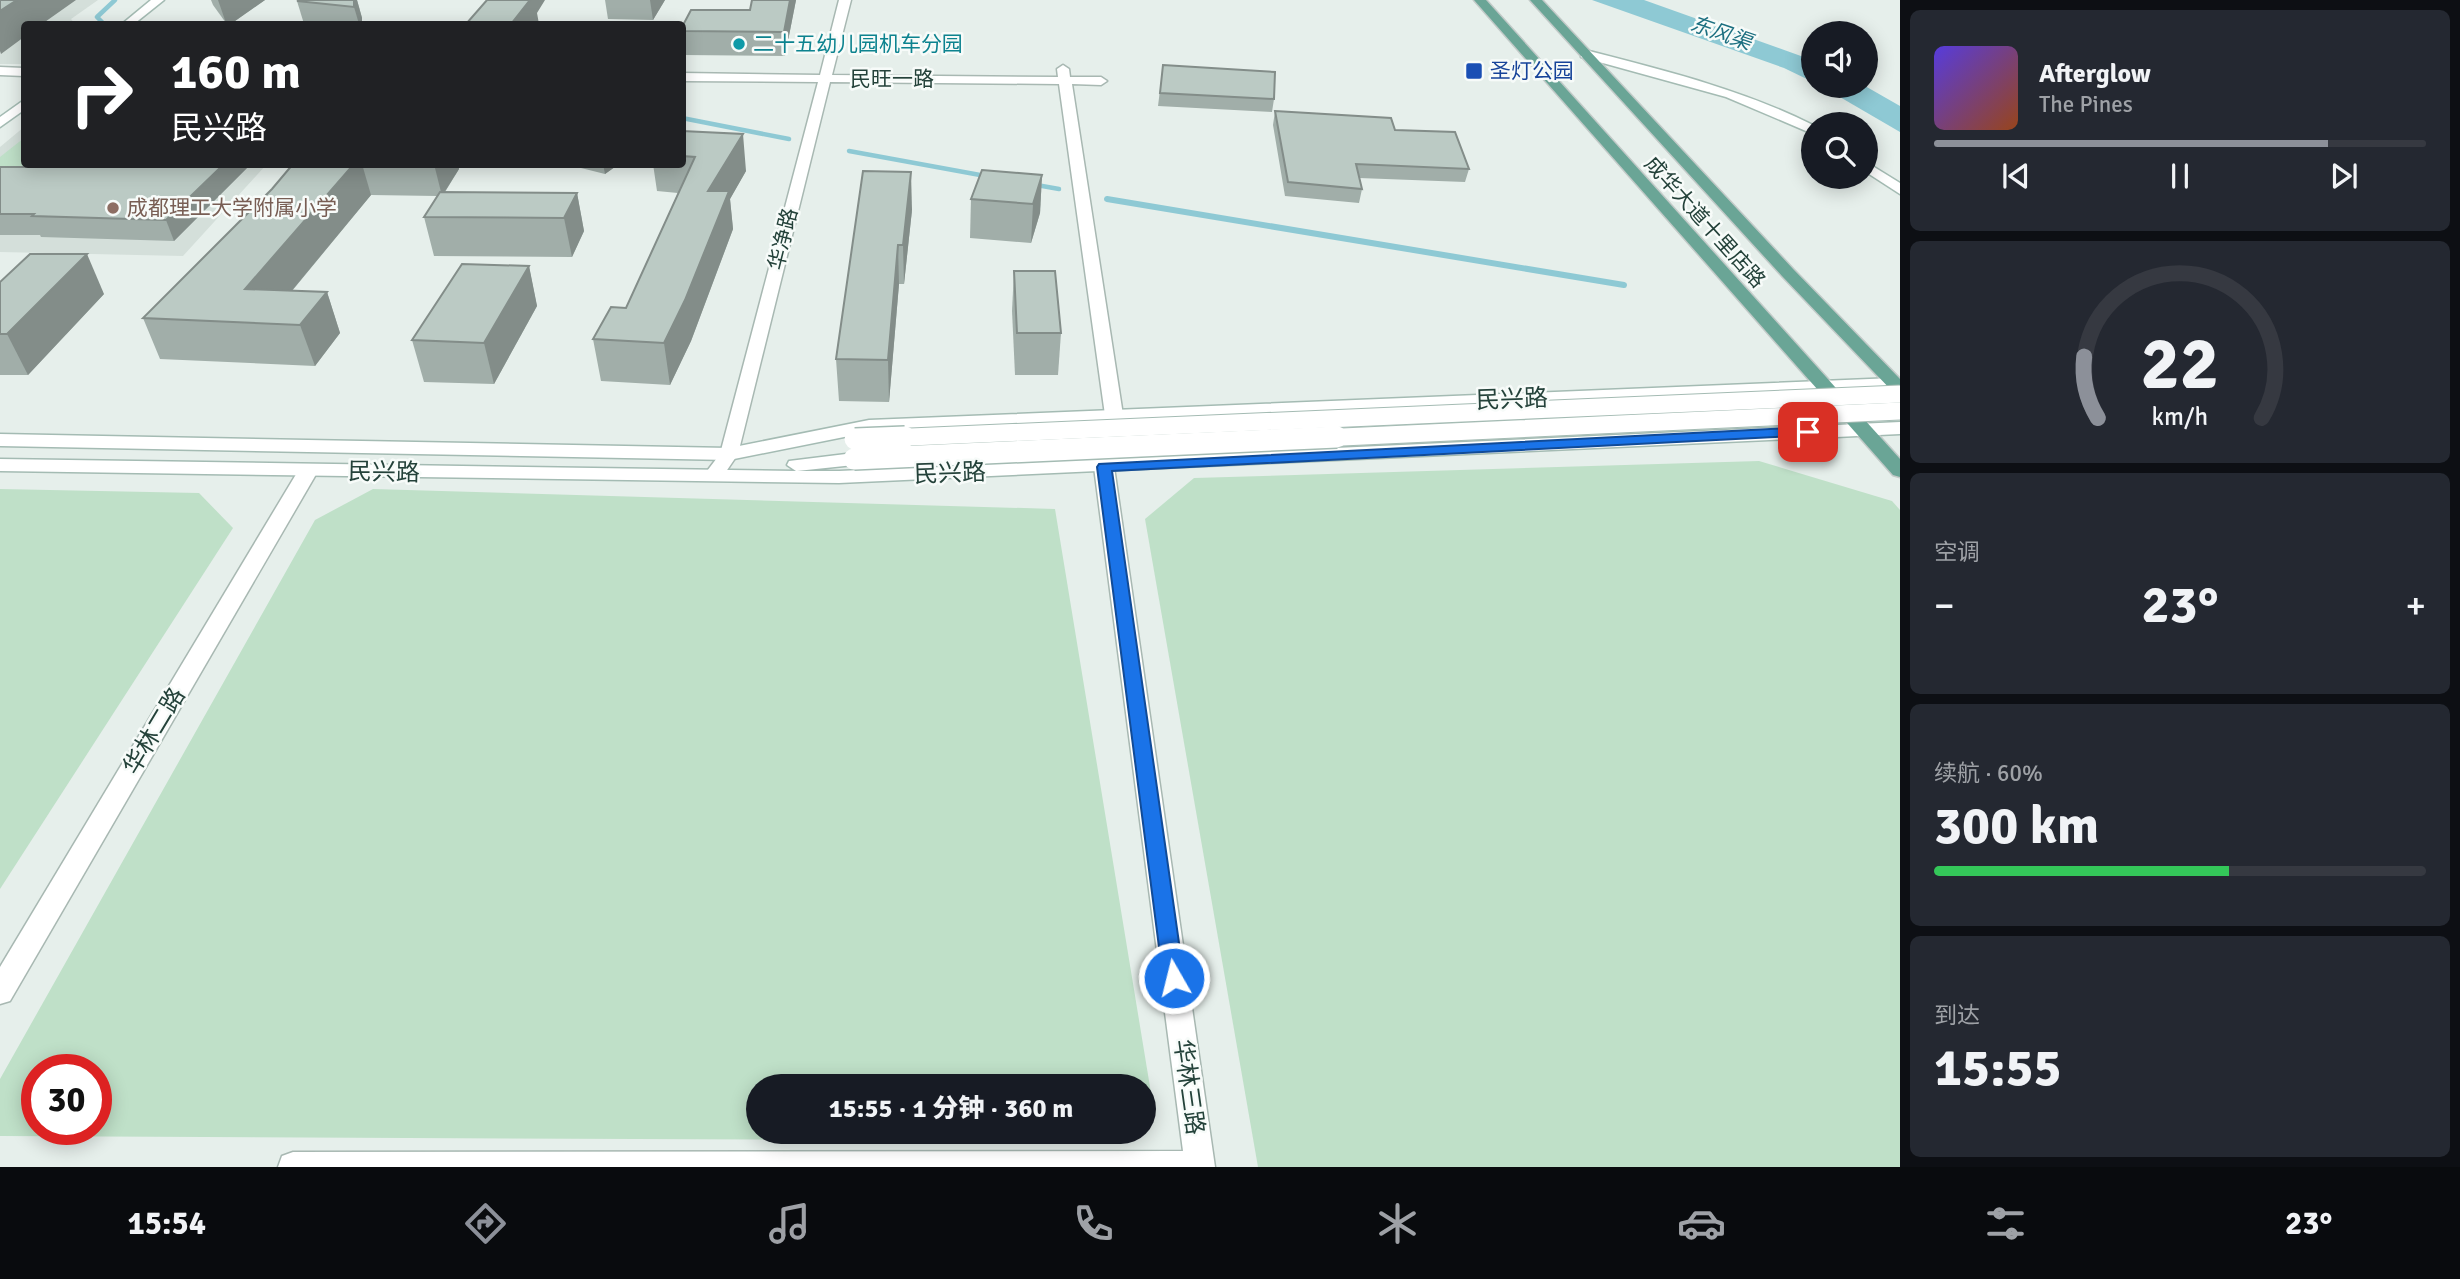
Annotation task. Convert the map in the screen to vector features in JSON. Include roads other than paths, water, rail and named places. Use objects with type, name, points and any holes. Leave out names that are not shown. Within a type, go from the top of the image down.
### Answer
[{"type":"main road","points":[[131,21],[158,0]]},
{"type":"main road","name":"成华大道十里店路","points":[[1480,0],[1900,471]]},
{"type":"main road","name":"成华大道十里店路","points":[[1536,0],[1898,389]]},
{"type":"main road","name":"华净路","points":[[714,475],[729,454],[843,2]]},
{"type":"main road","points":[[1586,54],[1728,93],[1760,104],[1801,124]]},
{"type":"main road","points":[[0,71],[21,72]]},
{"type":"main road","points":[[1064,74],[1114,415]]},
{"type":"main road","name":"民旺一路","points":[[686,77],[823,79],[1064,74],[1101,81]]},
{"type":"main road","points":[[0,124],[21,106]]},
{"type":"main road","points":[[1878,174],[1900,190]]},
{"type":"main road","name":"民兴路","points":[[0,440],[729,454],[869,426],[1825,386],[1898,389]]},
{"type":"main road","name":"民兴路","points":[[854,449],[1898,389]]},
{"type":"main road","name":"民兴路","points":[[854,449],[1900,411]]},
{"type":"main road","name":"民兴路","points":[[0,465],[839,477],[1104,467],[1900,428]]},
{"type":"main road","points":[[729,454],[854,449]]},
{"type":"main road","points":[[714,475],[854,449]]},
{"type":"main road","name":"华林三路","points":[[1104,467],[1199,1167]]},
{"type":"main road","name":"华林二路","points":[[0,992],[308,471]]},
{"type":"main road","points":[[293,1167],[1199,1167]]},
{"type":"water","name":"东风渠","points":[[1592,0],[1644,0],[1801,56],[1801,76]]},
{"type":"water","points":[[1878,93],[1900,106],[1900,132],[1878,119],[1878,112],[1866,112],[1842,98],[1878,98]]},
{"type":"waterway","points":[[101,21],[97,17],[115,0]]},
{"type":"waterway","points":[[686,119],[789,139]]},
{"type":"waterway","points":[[849,151],[991,177]]},
{"type":"waterway","points":[[1031,184],[1059,189]]},
{"type":"waterway","points":[[1107,199],[1624,285]]},
{"type":"place","name":"二十五幼儿园机车分园","points":[[739,44]]},
{"type":"place","name":"圣灯公园","points":[[1474,71]]},
{"type":"place","name":"成都理工大学附属小学","points":[[113,208]]}]
